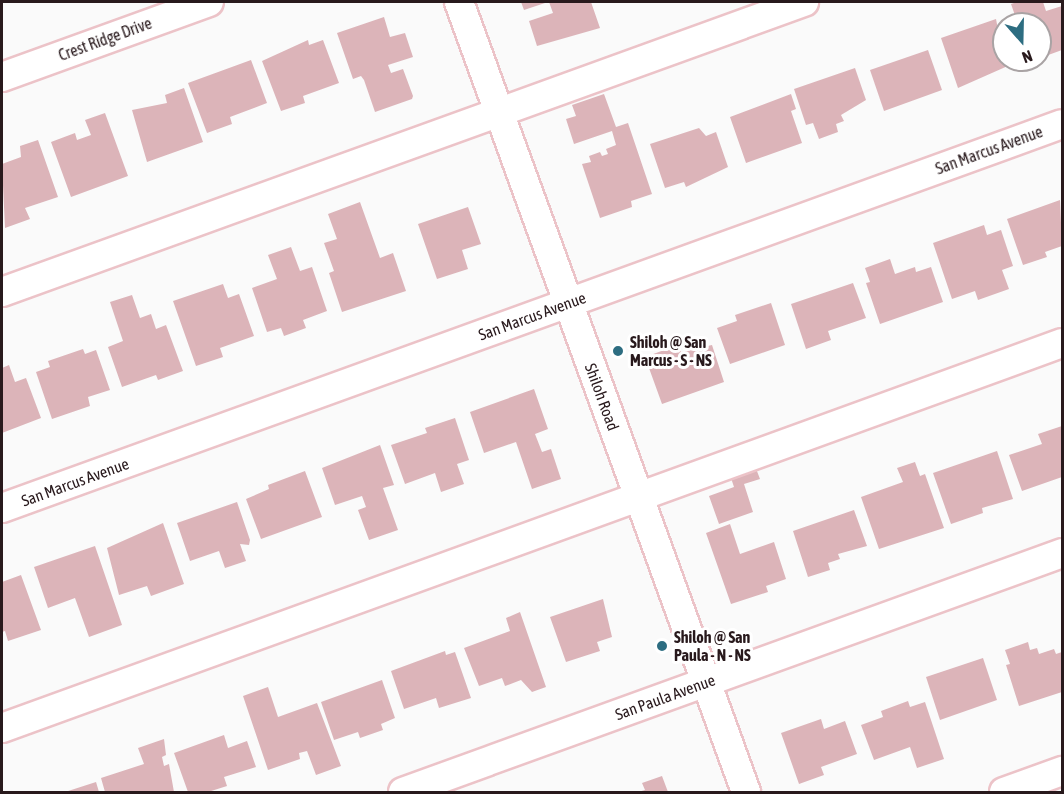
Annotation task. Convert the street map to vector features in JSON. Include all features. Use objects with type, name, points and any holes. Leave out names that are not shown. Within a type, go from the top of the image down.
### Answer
[{"type":"street","name":"Crest Ridge Drive","points":[[2,76],[209,2]]},
{"type":"street","name":"Shiloh Road","points":[[459,2],[746,792]]},
{"type":"street","points":[[2,292],[804,2]]},
{"type":"street","name":"San Marcus Avenue","points":[[2,508],[1062,124]]},
{"type":"street","points":[[2,728],[1062,343]]},
{"type":"street","name":"San Paula Avenue","points":[[403,792],[1062,553]]},
{"type":"street","points":[[1004,792],[1062,771]]},
{"type":"building","points":[[521,2],[548,2],[524,10]]},
{"type":"building","points":[[549,2],[591,2],[600,28],[537,46],[529,21],[553,13]]},
{"type":"building","points":[[1043,2],[1046,11],[1062,6],[1062,50],[1052,54],[1052,12],[1014,12],[1011,4]]},
{"type":"building","points":[[384,17],[390,37],[405,33],[413,57],[388,65],[391,73],[403,69],[413,96],[412,99],[375,112],[364,80],[361,76],[353,79],[337,33]]},
{"type":"building","points":[[992,20],[992,72],[994,72],[958,88],[941,38]]},
{"type":"building","points":[[308,40],[309,45],[323,40],[339,83],[303,96],[305,103],[281,111],[262,61]]},
{"type":"building","points":[[928,50],[942,90],[884,111],[870,70]]},
{"type":"building","points":[[251,60],[267,103],[230,117],[232,124],[207,133],[188,83]]},
{"type":"building","points":[[855,68],[866,100],[841,115],[844,121],[836,124],[838,132],[819,139],[813,123],[806,125],[794,89]]},
{"type":"building","points":[[184,88],[203,142],[147,162],[132,110],[167,103],[165,95]]},
{"type":"building","points":[[604,94],[616,127],[628,123],[652,194],[631,201],[632,207],[600,218],[582,164],[591,162],[589,156],[600,152],[602,156],[608,154],[606,149],[616,145],[612,131],[574,144],[566,119],[576,116],[572,105]]},
{"type":"building","points":[[791,94],[796,109],[791,111],[802,143],[746,163],[730,117]]},
{"type":"building","points":[[105,113],[128,176],[71,197],[51,142],[75,133],[77,140],[91,135],[85,120]]},
{"type":"building","points":[[699,128],[706,136],[716,132],[728,167],[686,187],[684,182],[665,188],[650,144]]},
{"type":"building","points":[[38,140],[58,197],[25,208],[30,219],[5,228],[2,164],[21,157],[20,146]]},
{"type":"building","points":[[1060,200],[1062,246],[1045,252],[1047,257],[1023,265],[1007,219]]},
{"type":"building","points":[[360,202],[380,258],[393,253],[406,291],[342,312],[329,273],[334,271],[324,243],[337,239],[328,214]]},
{"type":"building","points":[[468,207],[481,244],[462,250],[468,269],[437,279],[418,224]]},
{"type":"building","points":[[984,225],[987,235],[1001,230],[1013,266],[1002,270],[1009,289],[978,300],[975,291],[952,299],[933,243]]},
{"type":"building","points":[[291,247],[300,271],[312,267],[327,311],[303,320],[306,328],[284,336],[281,328],[267,332],[252,288],[277,279],[268,255]]},
{"type":"building","points":[[890,259],[895,274],[915,267],[916,272],[931,267],[943,302],[880,324],[866,283],[870,282],[865,268]]},
{"type":"building","points":[[853,283],[866,318],[828,331],[831,340],[806,349],[791,304]]},
{"type":"building","points":[[223,284],[228,298],[239,294],[254,336],[220,348],[223,357],[196,366],[173,301]]},
{"type":"building","points":[[132,295],[140,318],[151,314],[156,329],[166,325],[183,371],[158,380],[156,375],[122,387],[108,347],[123,341],[110,302]]},
{"type":"building","points":[[771,303],[785,345],[730,364],[717,328],[737,321],[735,315]]},
{"type":"building","points":[[678,345],[681,352],[712,345],[724,382],[662,404],[645,357]]},
{"type":"building","points":[[83,349],[85,354],[96,350],[110,390],[88,397],[90,406],[52,419],[36,372],[50,367],[48,361]]},
{"type":"building","points":[[9,365],[15,382],[26,378],[41,418],[2,433],[2,368]]},
{"type":"building","points":[[534,389],[548,429],[535,434],[542,452],[551,449],[561,479],[532,489],[516,442],[484,453],[470,412]]},
{"type":"building","points":[[455,418],[469,460],[457,464],[464,484],[441,492],[435,473],[405,484],[391,445],[427,433],[425,428]]},
{"type":"building","points":[[1062,426],[1062,477],[1022,491],[1009,455],[1042,444],[1038,434]]},
{"type":"building","points":[[380,445],[394,485],[383,488],[398,530],[369,540],[358,510],[366,507],[362,496],[335,505],[322,468]]},
{"type":"building","points":[[997,451],[1013,499],[982,508],[983,513],[951,524],[933,473]]},
{"type":"building","points":[[915,462],[920,476],[925,474],[944,528],[879,549],[861,497],[903,482],[897,468]]},
{"type":"building","points":[[755,466],[760,479],[744,484],[753,512],[719,524],[709,496],[734,487],[730,475]]},
{"type":"building","points":[[305,471],[322,517],[261,539],[246,499],[269,489],[268,485]]},
{"type":"building","points":[[237,502],[250,540],[249,545],[240,544],[246,561],[225,568],[219,551],[190,561],[177,523]]},
{"type":"building","points":[[854,510],[867,546],[838,554],[840,559],[828,563],[830,570],[808,577],[793,531]]},
{"type":"building","points":[[163,523],[184,584],[151,596],[147,586],[119,595],[107,548]]},
{"type":"building","points":[[730,524],[740,554],[774,542],[786,579],[766,586],[768,592],[731,604],[706,533]]},
{"type":"building","points":[[95,546],[122,625],[89,637],[75,598],[48,608],[34,567]]},
{"type":"building","points":[[21,575],[41,630],[8,641],[5,631],[2,632],[2,582]]},
{"type":"building","points":[[603,599],[612,637],[597,642],[600,651],[566,662],[550,617]]},
{"type":"building","points":[[520,612],[546,687],[532,692],[521,680],[505,686],[502,678],[479,686],[464,648],[510,631],[506,618]]},
{"type":"building","points":[[1028,642],[1030,650],[1037,648],[1039,654],[1054,649],[1056,654],[1062,652],[1062,692],[1019,706],[1006,665],[1010,664],[1005,650]]},
{"type":"building","points":[[445,651],[446,655],[455,652],[471,698],[439,708],[436,698],[404,709],[391,671]]},
{"type":"building","points":[[983,658],[997,700],[940,720],[926,677]]},
{"type":"building","points":[[382,680],[395,718],[381,724],[383,730],[360,738],[358,732],[334,740],[321,702]]},
{"type":"building","points":[[268,687],[278,717],[317,703],[341,766],[316,775],[307,751],[299,753],[300,759],[268,770],[243,696]]},
{"type":"building","points":[[908,701],[910,707],[925,702],[944,759],[917,768],[910,747],[874,760],[861,725],[883,717],[881,711]]},
{"type":"building","points":[[821,719],[824,729],[845,721],[857,754],[821,767],[824,775],[799,784],[781,733]]},
{"type":"building","points":[[224,735],[228,748],[247,741],[256,767],[224,777],[227,786],[208,792],[188,792],[174,753]]},
{"type":"building","points":[[164,739],[166,755],[162,757],[164,766],[169,764],[174,792],[105,792],[101,778],[144,764],[138,748]]},
{"type":"building","points":[[662,776],[668,792],[638,792],[645,790],[642,783]]},
{"type":"building","points":[[96,782],[99,792],[65,792]]},
{"type":"place","name":"Shiloh @ San Marcus - S - NS","points":[[618,351]]},
{"type":"place","name":"Shiloh @ San Paula - N - NS","points":[[662,646]]}]
